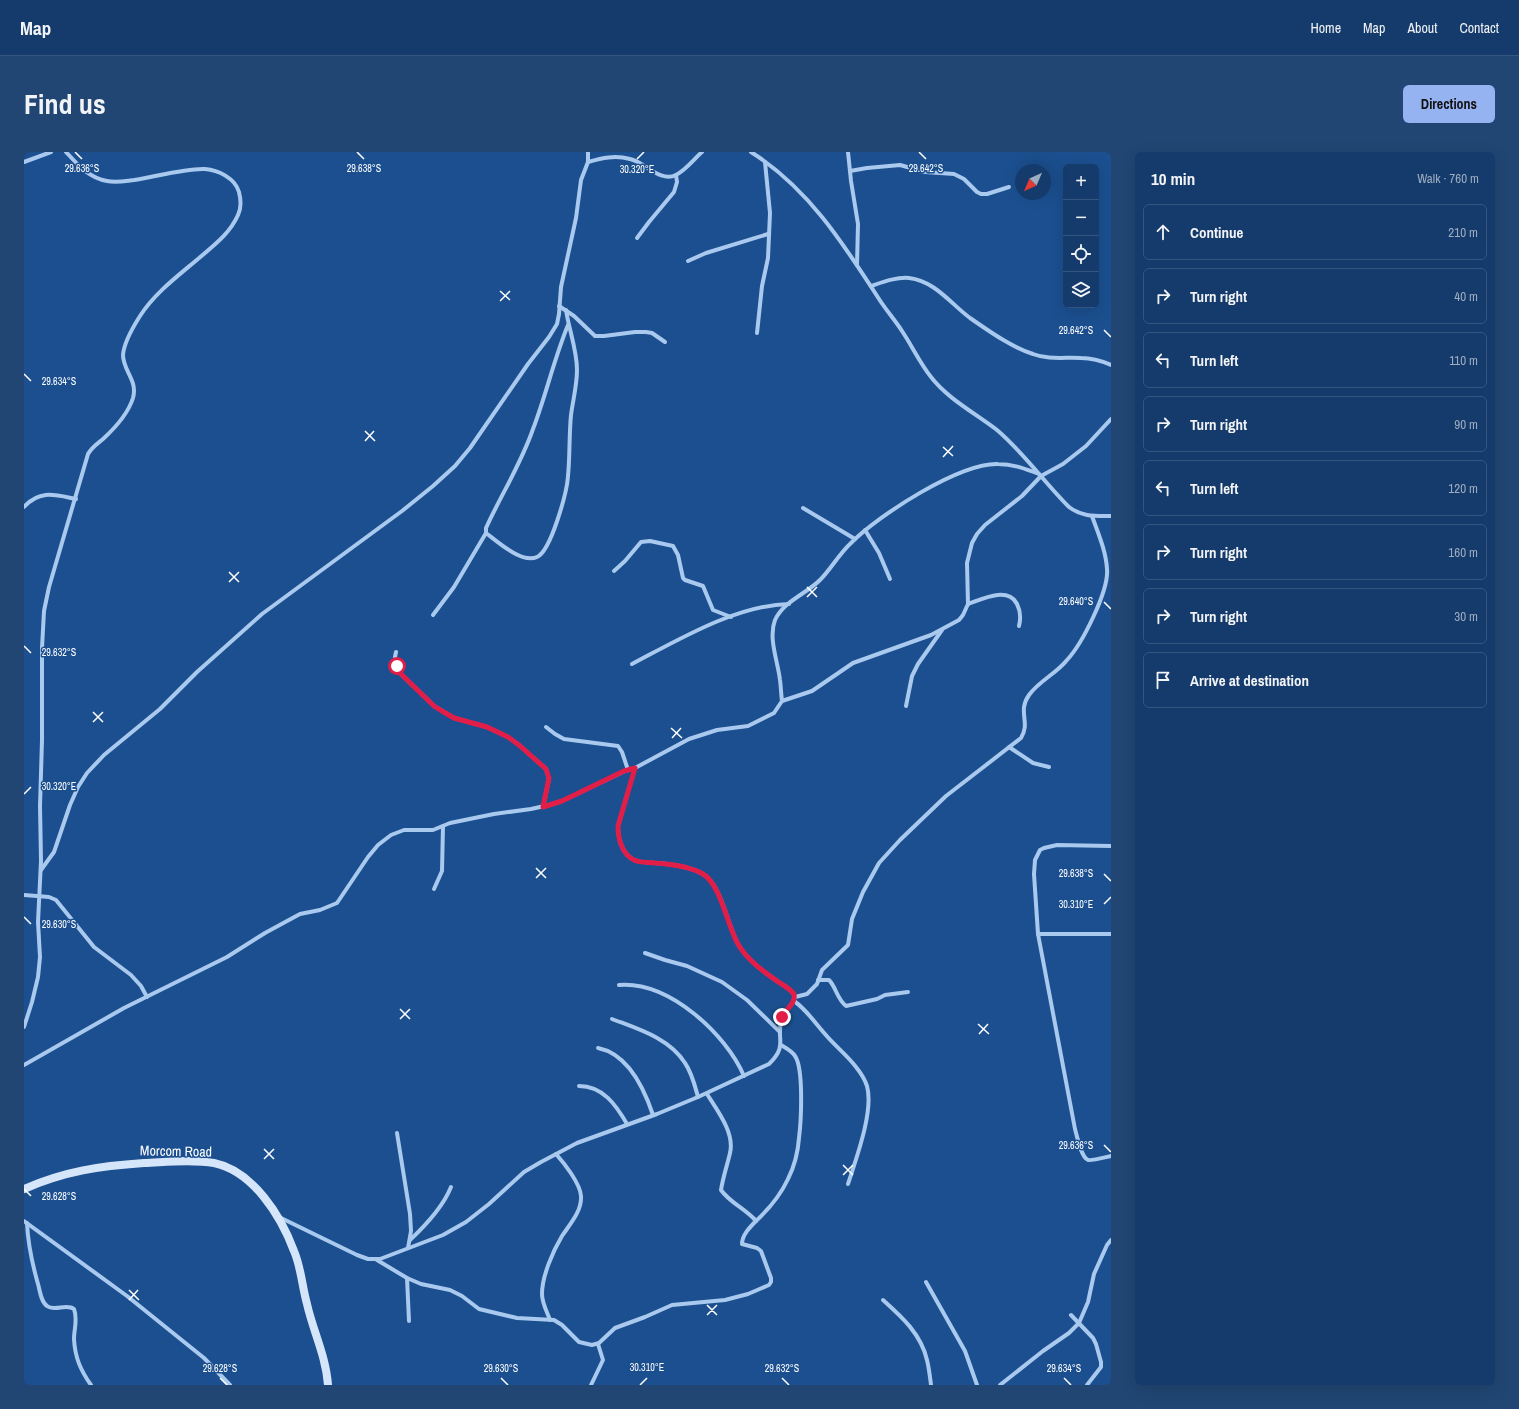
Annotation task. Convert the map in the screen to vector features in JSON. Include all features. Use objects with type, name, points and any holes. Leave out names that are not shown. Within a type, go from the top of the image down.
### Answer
[{"type":"street","points":[[24,162],[51,152]]},
{"type":"street","points":[[24,1027],[38,977],[40,957],[39,896],[41,870],[42,648],[44,611],[49,587],[88,454],[95,445],[103,439],[124,417],[133,397],[133,380],[124,362],[123,354],[132,330],[150,302],[166,286],[223,237],[232,227],[240,208],[241,200],[238,189],[232,181],[218,172],[193,170],[121,182],[108,182],[100,180],[85,171],[66,152]]},
{"type":"street","points":[[41,870],[54,852],[70,805],[78,787],[87,774],[104,755],[160,709],[197,672],[262,614],[402,511],[433,486],[455,466],[478,437],[557,324],[560,287],[576,218],[581,180],[588,162],[588,152]]},
{"type":"street","points":[[588,162],[602,158],[622,157],[633,159],[652,171],[670,176],[676,175],[702,152]]},
{"type":"street","points":[[751,152],[782,174],[812,203],[871,286],[902,331],[916,356],[939,387],[997,431],[1031,462],[1069,507],[1075,512],[1085,516],[1111,516]]},
{"type":"street","points":[[848,152],[858,224],[856,265]]},
{"type":"street","points":[[757,334],[762,286],[768,258],[770,213],[765,162]]},
{"type":"street","points":[[850,171],[900,165],[925,172],[954,174],[964,179],[981,194],[987,194],[1009,187]]},
{"type":"street","points":[[637,238],[674,192],[676,175]]},
{"type":"street","points":[[688,262],[706,253],[768,234]]},
{"type":"street","points":[[871,286],[898,278],[910,278],[920,281],[937,290],[969,317],[990,332],[1032,354],[1044,357],[1083,358],[1101,361],[1111,365]]},
{"type":"street","points":[[559,306],[566,310],[595,336],[646,332],[652,333],[665,342]]},
{"type":"street","points":[[486,534],[527,559],[536,558],[541,555],[549,543],[561,509],[568,477],[569,438],[576,384],[576,356],[568,325],[566,310]]},
{"type":"street","points":[[433,615],[454,587],[486,534],[486,528],[534,428],[568,325]]},
{"type":"street","points":[[24,1065],[147,996],[227,957],[265,933],[300,914],[320,910],[337,903],[368,857],[378,845],[391,835],[404,830],[433,830],[457,821],[543,807],[562,801],[635,768],[689,739],[717,730],[748,726],[774,713],[782,701],[812,691],[853,662],[909,644],[942,630],[963,615],[968,604],[967,563],[972,543],[985,525],[1022,496],[1041,475],[1069,460],[1086,446],[1111,419]]},
{"type":"street","points":[[782,701],[773,629],[780,613],[788,604],[820,579],[837,557],[855,539],[890,513],[939,482],[964,470],[997,464],[1017,466],[1041,475]]},
{"type":"street","points":[[24,506],[40,496],[50,494],[76,499]]},
{"type":"street","points":[[803,508],[855,539]]},
{"type":"street","points":[[377,1260],[443,1234],[466,1222],[489,1204],[524,1172],[577,1143],[707,1094],[769,1064],[776,1057],[781,1045],[780,1026],[785,1011],[794,999],[807,994],[817,984],[822,970],[848,945],[852,918],[863,892],[879,863],[905,835],[946,796],[1016,743],[1024,734],[1025,722],[1023,711],[1025,702],[1034,689],[1050,674],[1059,669],[1072,654],[1088,628],[1102,593],[1108,570],[1101,541],[1092,516]]},
{"type":"street","points":[[866,530],[873,541],[890,579]]},
{"type":"street","points":[[614,570],[626,561],[641,542],[650,541],[673,546],[678,555],[683,578],[703,586],[714,610],[731,617]]},
{"type":"street","points":[[968,604],[998,595],[1009,595],[1015,600],[1020,612],[1021,619],[1019,626]]},
{"type":"street","points":[[632,664],[693,633],[731,617],[763,606],[788,604]]},
{"type":"street","points":[[906,706],[912,676],[918,664],[942,630]]},
{"type":"street","points":[[396,652],[395,657],[400,673],[434,706],[454,718],[487,727],[508,737],[546,769],[549,778],[543,807]]},
{"type":"street","points":[[546,727],[564,739],[618,746],[622,752],[628,770]]},
{"type":"street","points":[[1009,747],[1033,763],[1049,767]]},
{"type":"street","points":[[635,768],[618,826],[618,835],[621,845],[627,854],[634,860],[641,862],[663,863],[690,868],[704,874],[711,881],[720,899],[732,933],[739,945],[749,958],[762,970],[790,989],[794,994],[794,999],[813,1018],[825,1034],[857,1068],[866,1085],[868,1110],[862,1139],[848,1184]]},
{"type":"street","points":[[434,889],[442,870],[443,826]]},
{"type":"street","points":[[1111,846],[1057,845],[1044,848],[1037,854],[1034,874],[1038,934],[1075,1130],[1080,1146],[1088,1160],[1111,1156]]},
{"type":"street","points":[[24,895],[49,897],[56,900],[94,947],[131,974],[147,996]]},
{"type":"street","points":[[1038,934],[1111,934]]},
{"type":"street","points":[[645,953],[687,966],[722,982],[747,1000],[780,1032]]},
{"type":"street","points":[[818,980],[829,980],[842,1003],[846,1006],[878,999],[886,995],[908,992]]},
{"type":"street","points":[[619,985],[643,988],[658,993],[687,1008],[731,1051],[744,1076]]},
{"type":"street","points":[[612,1019],[649,1034],[675,1050],[685,1063],[698,1097]]},
{"type":"street","points":[[277,1216],[357,1255],[368,1259],[377,1260],[407,1278],[421,1284],[450,1290],[462,1296],[479,1309],[517,1318],[550,1320],[562,1324],[581,1343],[592,1345],[598,1344],[615,1328],[672,1305],[725,1300],[748,1294],[770,1284],[771,1278],[761,1251],[757,1248],[742,1244],[742,1241],[746,1233],[776,1200],[788,1179],[793,1166],[799,1138],[802,1086],[799,1066],[796,1057],[789,1049],[781,1045]]},
{"type":"street","points":[[598,1048],[606,1050],[625,1063],[647,1097],[653,1115]]},
{"type":"street","points":[[578,1086],[593,1087],[604,1094],[621,1114],[627,1124]]},
{"type":"street","points":[[707,1094],[724,1122],[731,1143],[730,1153],[724,1170],[721,1190],[728,1198],[748,1212],[756,1221]]},
{"type":"street","points":[[397,1133],[410,1214],[411,1230],[408,1248]]},
{"type":"street","points":[[550,1320],[542,1295],[544,1282],[556,1246],[579,1210],[581,1194],[568,1168],[556,1154]]},
{"type":"street","name":"Morcom Road","points":[[24,1189],[46,1179],[81,1170],[131,1164],[172,1161],[204,1162],[215,1163],[236,1171],[246,1178],[264,1196],[277,1216],[294,1251],[306,1302],[327,1371],[328,1385]]},
{"type":"street","points":[[409,1240],[442,1204],[451,1187]]},
{"type":"street","points":[[26,1222],[33,1268],[44,1303],[48,1307],[53,1308],[67,1306],[74,1309],[76,1323],[74,1339],[77,1360],[81,1371],[92,1385]]},
{"type":"street","points":[[26,1222],[127,1296],[204,1358],[230,1385]]},
{"type":"street","points":[[1000,1385],[1043,1351],[1069,1333],[1079,1323],[1088,1302],[1094,1274],[1107,1245],[1111,1240]]},
{"type":"street","points":[[407,1278],[409,1321]]},
{"type":"street","points":[[926,1282],[965,1351],[977,1385]]},
{"type":"street","points":[[883,1300],[906,1321],[919,1340],[927,1360],[931,1385]]},
{"type":"street","points":[[1071,1315],[1095,1341],[1102,1364],[1087,1385]]},
{"type":"street","points":[[591,1385],[603,1360],[598,1344]]},
{"type":"route","points":[[397,666],[400,673],[434,706],[454,718],[487,727],[508,737],[546,769],[549,778],[543,807],[562,801],[624,771],[635,768],[618,826],[618,835],[621,845],[627,854],[634,860],[690,868],[704,874],[711,881],[720,899],[732,933],[739,945],[749,958],[762,970],[790,989],[794,994],[794,1001],[782,1017]]}]
